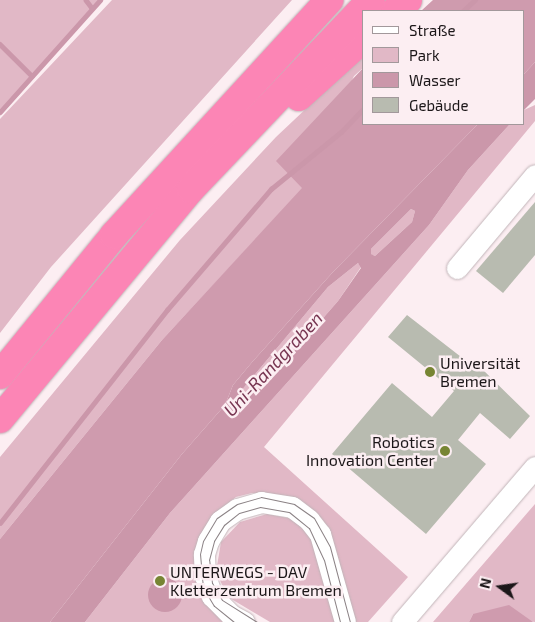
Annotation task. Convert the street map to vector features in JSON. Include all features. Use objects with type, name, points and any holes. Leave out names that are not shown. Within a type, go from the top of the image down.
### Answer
[{"type":"highway","points":[[250,85],[312,0]]},
{"type":"highway","points":[[0,375],[114,235],[330,0]]},
{"type":"highway","points":[[0,419],[191,189],[370,0]]},
{"type":"highway","points":[[396,10],[408,0]]},
{"type":"highway","points":[[191,189],[223,173],[266,127],[362,40]]},
{"type":"street","points":[[457,268],[535,175]]},
{"type":"street","points":[[402,622],[535,467]]},
{"type":"street","points":[[244,622],[231,615],[212,596],[204,576],[204,554],[208,541],[220,521],[237,509],[261,502],[292,507],[309,520],[320,534],[345,622]]},
{"type":"green space","points":[[0,0],[103,0],[0,116]]},
{"type":"green space","points":[[112,0],[292,0],[51,267],[0,333],[0,119]]},
{"type":"green space","points":[[362,56],[362,69],[354,76],[303,188],[162,340],[0,539],[0,457],[180,240],[276,137]]},
{"type":"green space","points":[[535,105],[535,121],[264,447],[408,577],[368,622],[355,622],[331,535],[321,521],[270,493],[252,493],[236,497],[214,514],[194,565],[197,585],[205,603],[225,622],[85,622],[170,513],[429,225],[468,170],[509,125],[525,125],[525,110]]},
{"type":"green space","points":[[411,209],[415,211],[412,222],[375,256],[370,254],[371,249]]},
{"type":"green space","points":[[358,263],[361,267],[338,301],[276,372],[258,390],[246,395],[241,391],[328,287]]},
{"type":"green space","points":[[535,504],[535,622],[473,614],[469,622],[433,622]]},
{"type":"green space","points":[[267,514],[293,519],[314,540],[335,622],[270,622],[228,597],[216,572],[221,542],[240,522]]},
{"type":"shaded area","points":[[433,0],[535,0],[535,62],[525,73],[525,10],[422,10]]},
{"type":"shaded area","points":[[362,69],[362,125],[477,125],[333,272],[253,361],[233,385],[225,405],[182,454],[50,622],[0,622],[0,539],[162,340],[302,188],[276,161]]},
{"type":"shaded area","points":[[509,605],[533,622],[469,622],[473,614]]},
{"type":"water","points":[[535,62],[535,99],[525,109],[525,73]]},
{"type":"water","points":[[477,125],[509,125],[468,170],[429,225],[170,513],[85,622],[50,622],[182,454],[225,405],[233,385],[333,272]],"holes":[[[411,209],[415,211],[412,222],[375,256],[371,254],[371,249]],[[358,263],[361,268],[338,301],[276,372],[258,390],[246,395],[241,391],[328,287]]]},
{"type":"water","points":[[165,578],[177,583],[182,595],[177,607],[165,612],[153,607],[148,595],[153,583]]},
{"type":"building","points":[[535,202],[535,255],[503,293],[476,271]]},
{"type":"building","points":[[407,315],[474,367],[477,364],[530,416],[510,439],[480,413],[458,440],[486,464],[426,534],[332,454],[392,383],[432,417],[454,391],[388,337]]},
{"type":"waterway","points":[[86,0],[92,8]]},
{"type":"waterway","points":[[0,112],[100,0]]},
{"type":"waterway","points":[[464,10],[475,0]]},
{"type":"waterway","points":[[0,44],[32,76]]},
{"type":"waterway","points":[[0,523],[167,310],[271,189],[341,132],[362,110]]},
{"type":"tram line","points":[[234,622],[214,606],[203,588],[200,554],[203,541],[217,518],[237,504],[261,497],[294,504],[314,518],[330,547],[350,622]]},
{"type":"tram line","points":[[257,622],[222,600],[212,583],[209,560],[214,541],[224,525],[239,513],[260,507],[289,512],[309,528],[324,560],[340,622]]},
{"type":"place","name":"Universität Bremen","points":[[430,372]]},
{"type":"place","name":"Robotics Innovation Center","points":[[445,451]]},
{"type":"place","name":"UNTERWEGS - DAV Kletterzentrum Bremen","points":[[160,581]]},
{"type":"water label","name":"Uni-Randgraben","points":[[273,364]]}]
